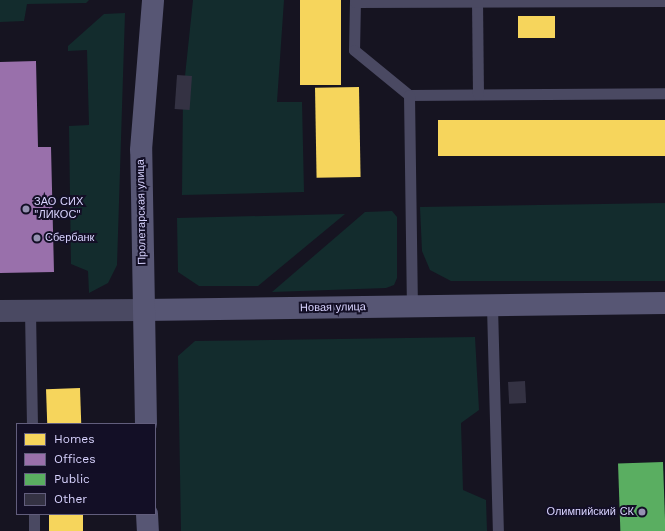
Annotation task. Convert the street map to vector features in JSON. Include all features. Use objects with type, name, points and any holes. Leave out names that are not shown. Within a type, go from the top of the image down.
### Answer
[{"type":"main road","name":"Пролетарская улица","points":[[146,423],[141,150],[153,0]]},
{"type":"main road","name":"Новая улица","points":[[144,310],[665,303]]},
{"type":"main road","points":[[147,515],[148,531]]},
{"type":"street","name":"Новая улица","points":[[0,312],[144,310]]},
{"type":"lane","points":[[665,1],[355,1],[354,50],[409,95],[665,92]]},
{"type":"lane","points":[[477,1],[478,94]]},
{"type":"lane","points":[[409,95],[412,307]]},
{"type":"lane","points":[[492,306],[498,531]]},
{"type":"lane","points":[[30,311],[32,423]]},
{"type":"lane","points":[[34,515],[34,531]]},
{"type":"green space","points":[[0,0],[89,0],[86,3],[27,4],[24,21],[0,22]]},
{"type":"green space","points":[[193,0],[284,0],[277,102],[302,102],[304,192],[182,195],[183,95]]},
{"type":"green space","points":[[125,13],[117,265],[108,283],[89,293],[88,271],[71,264],[69,126],[89,125],[87,50],[68,51],[68,46],[104,14]]},
{"type":"green space","points":[[665,203],[665,281],[451,281],[430,270],[422,251],[420,207]]},
{"type":"green space","points":[[392,211],[397,217],[397,278],[394,285],[386,288],[272,292],[365,212]]},
{"type":"green space","points":[[345,214],[258,286],[199,286],[178,272],[177,218]]},
{"type":"green space","points":[[475,337],[479,410],[461,423],[463,490],[486,500],[487,531],[181,531],[178,356],[195,341]]},
{"type":"building: Homes","points":[[300,0],[341,0],[341,85],[300,85]]},
{"type":"building: Homes","points":[[518,16],[555,16],[555,38],[518,38]]},
{"type":"building: Homes","points":[[359,87],[361,177],[317,178],[315,88]]},
{"type":"building: Homes","points":[[438,120],[665,120],[665,156],[438,156]]},
{"type":"building: Homes","points":[[80,388],[81,423],[47,423],[46,389]]},
{"type":"building: Homes","points":[[49,515],[83,515],[83,531],[49,531]]},
{"type":"building: Offices","name":"ЗАО СИХ \"ЛИКОС\"","points":[[36,61],[38,147],[51,147],[54,272],[0,273],[0,62]]},
{"type":"building: Public","name":"Олимпийский СК","points":[[663,462],[665,531],[620,531],[618,464]]},
{"type":"building: Other","points":[[177,75],[192,76],[190,110],[175,109]]},
{"type":"building: Other","points":[[525,381],[526,403],[509,404],[508,382]]},
{"type":"place","name":"ЗАО СИХ \"ЛИКОС\"","points":[[26,209]]},
{"type":"place","name":"Сбербанк","points":[[37,238]]},
{"type":"place","name":"Олимпийский СК","points":[[642,512]]}]
